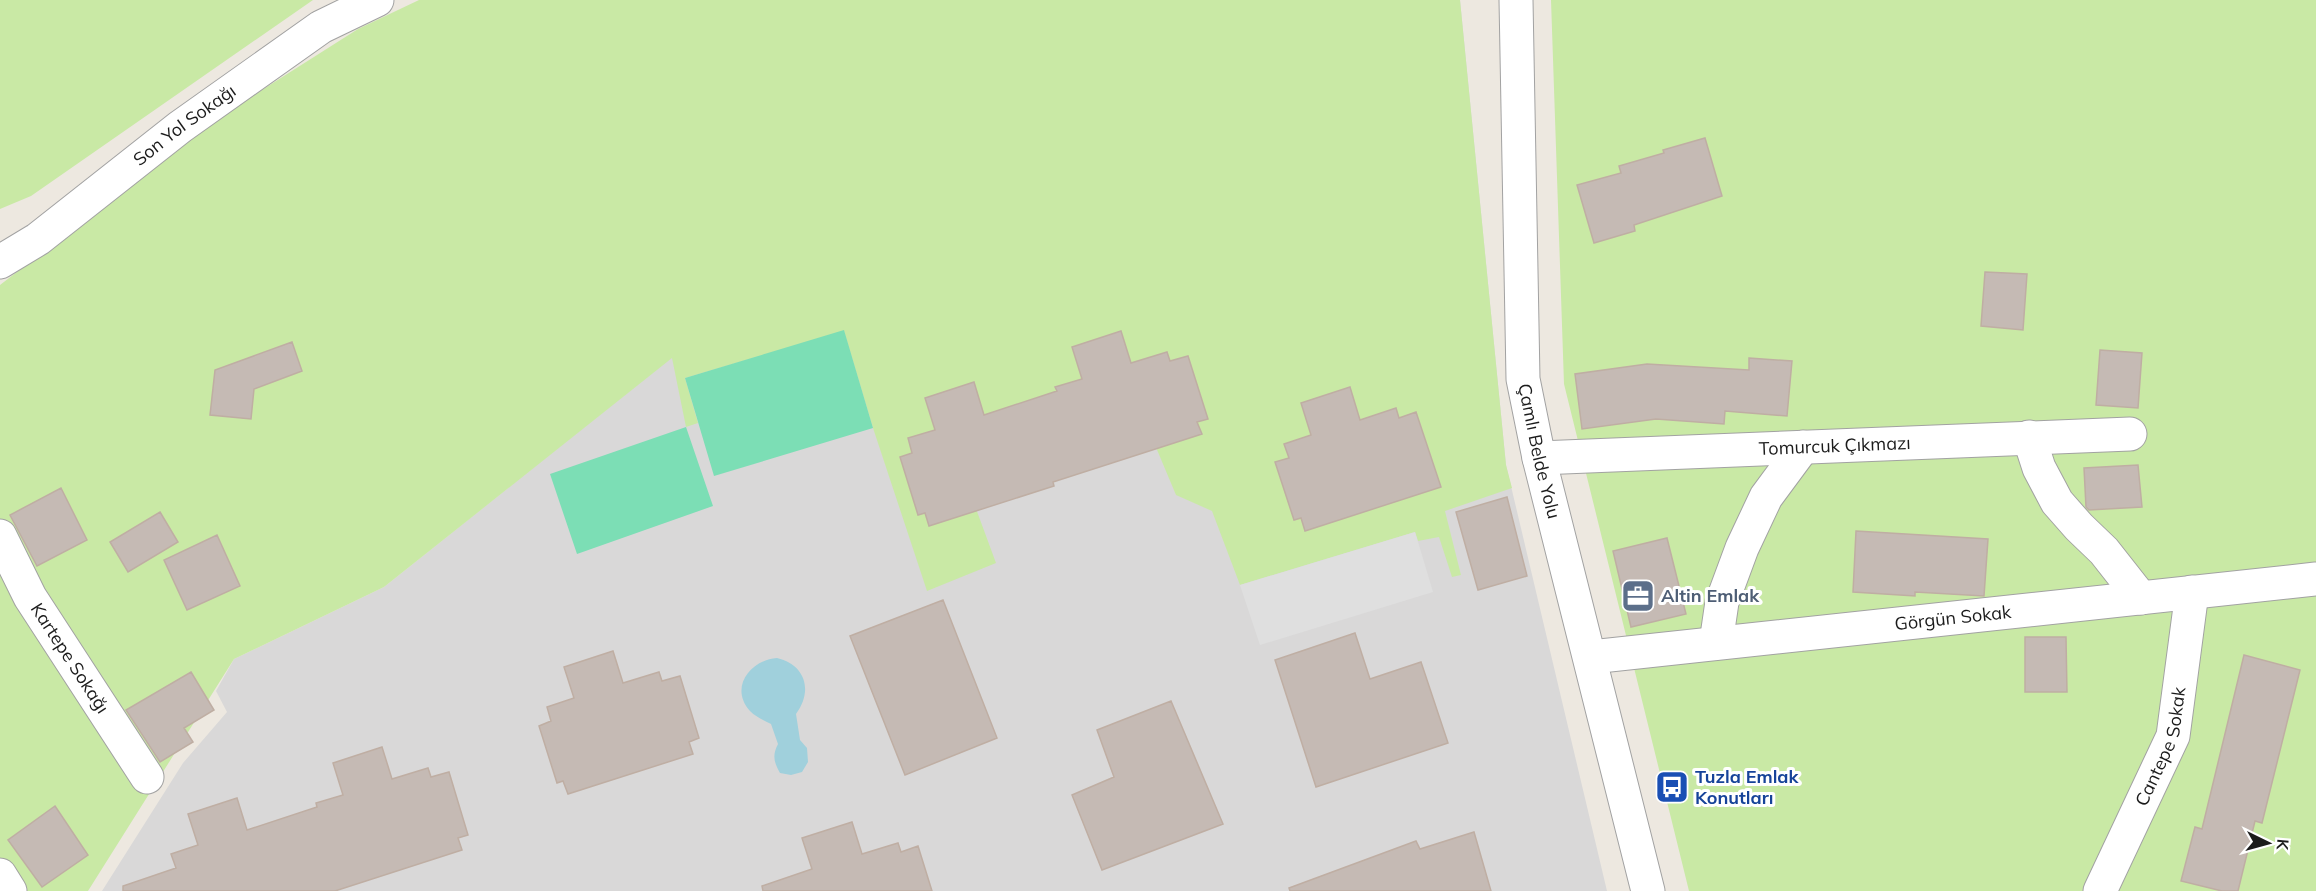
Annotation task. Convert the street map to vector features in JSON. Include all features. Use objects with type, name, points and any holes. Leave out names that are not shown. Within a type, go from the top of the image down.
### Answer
[{"type":"street","name":"Son Yol Sokağı","points":[[0,261],[38,239],[180,127],[321,27],[377,0]]},
{"type":"street","name":"Çamlı Belde Yolu","points":[[1516,0],[1523,379],[1539,458],[1648,891]]},
{"type":"street","name":"Tomurcuk Çıkmazı","points":[[1539,458],[2130,434]]},
{"type":"street","points":[[2029,437],[2038,468],[2056,502],[2104,551],[2141,598]]},
{"type":"street","points":[[1716,643],[1722,602],[1742,548],[1766,497],[1803,447]]},
{"type":"street","name":"Kartepe Sokağı","points":[[0,536],[30,597],[147,777]]},
{"type":"street","name":"Görgün Sokak","points":[[1590,657],[2316,579]]},
{"type":"street","name":"Cantepe Sokak","points":[[2100,891],[2173,736],[2192,592]]},
{"type":"street","points":[[0,876],[10,891]]},
{"type":"shaded area","points":[[1460,0],[1506,465],[1607,891],[102,891],[183,763],[227,712],[216,691],[234,659],[384,587],[815,243]]},
{"type":"shaded area","points":[[1415,532],[1433,592],[1260,645],[1240,585]]},
{"type":"green space","points":[[0,0],[313,0],[31,196],[0,209]]},
{"type":"green space","points":[[419,0],[1460,0],[1506,465],[1512,488],[1445,511],[1461,575],[1452,577],[1439,537],[1418,541],[1415,532],[1240,585],[1212,511],[1176,495],[1155,445],[975,506],[996,563],[927,591],[873,428],[844,331],[685,378],[698,423],[686,427],[672,358],[384,587],[234,659],[88,891],[0,891],[0,285],[213,121],[358,29]]},
{"type":"green space","points":[[1551,0],[2316,0],[2316,891],[1689,891],[1564,384]]},
{"type":"green space","points":[[844,330],[873,428],[714,476],[685,378]]},
{"type":"green space","points":[[686,427],[713,506],[577,554],[550,474]]},
{"type":"water","points":[[777,658],[795,666],[804,680],[805,688],[804,697],[796,714],[800,740],[807,748],[808,762],[802,772],[791,775],[780,773],[776,766],[774,756],[778,744],[771,724],[750,711],[744,702],[742,693],[742,685],[751,670],[758,664]]},
{"type":"building","points":[[1705,138],[1722,196],[1634,225],[1635,231],[1594,243],[1577,185],[1621,173],[1619,166]]},
{"type":"building","points":[[1985,272],[2027,274],[2023,330],[1981,326]]},
{"type":"building","points":[[1121,331],[1131,363],[1167,352],[1170,361],[1188,356],[1208,419],[1197,422],[1202,434],[1053,482],[1054,486],[929,526],[925,513],[918,515],[900,457],[912,453],[908,438],[935,430],[925,398],[974,382],[984,415],[1057,391],[1055,387],[1082,379],[1072,347]]},
{"type":"building","points":[[292,342],[302,371],[254,389],[251,419],[210,415],[215,370]]},
{"type":"building","points":[[2100,350],[2142,353],[2138,408],[2096,405]]},
{"type":"building","points":[[1749,358],[1792,361],[1787,416],[1725,411],[1724,424],[1656,419],[1582,429],[1575,374],[1647,364],[1749,370]]},
{"type":"building","points":[[1350,387],[1360,420],[1396,408],[1399,418],[1416,412],[1441,487],[1305,531],[1301,518],[1294,520],[1275,462],[1289,458],[1284,444],[1311,435],[1301,403]]},
{"type":"building","points":[[2138,465],[2142,507],[2089,510],[2086,507],[2084,468]]},
{"type":"building","points":[[61,488],[87,540],[37,566],[10,515]]},
{"type":"building","points":[[1507,497],[1527,576],[1478,590],[1456,512]]},
{"type":"building","points":[[160,512],[178,542],[128,572],[110,542]]},
{"type":"building","points":[[1856,531],[1988,539],[1984,596],[1915,592],[1915,596],[1853,592]]},
{"type":"building","points":[[217,535],[240,586],[187,610],[164,560]]},
{"type":"building","points":[[1667,538],[1686,614],[1631,627],[1613,551]]},
{"type":"building","points":[[943,600],[997,738],[905,775],[850,636]]},
{"type":"building","points":[[1355,633],[1370,679],[1421,662],[1448,743],[1316,787],[1275,660]]},
{"type":"building","points":[[2025,637],[2066,637],[2067,692],[2025,692]]},
{"type":"building","points":[[613,651],[623,683],[659,672],[662,681],[680,676],[699,738],[689,742],[693,754],[568,794],[563,781],[557,783],[539,726],[551,721],[547,707],[574,698],[564,667]]},
{"type":"building","points":[[2244,655],[2300,670],[2262,823],[2255,821],[2238,891],[2222,891],[2181,881],[2195,827],[2202,829]]},
{"type":"building","points":[[191,672],[214,710],[184,728],[193,742],[160,762],[126,710]]},
{"type":"building","points":[[1171,701],[1223,824],[1102,870],[1072,795],[1114,777],[1097,730]]},
{"type":"building","points":[[382,747],[392,779],[428,768],[431,777],[449,772],[468,835],[458,838],[462,850],[335,891],[123,891],[123,886],[176,868],[171,854],[198,845],[188,814],[237,798],[247,830],[317,807],[316,803],[343,795],[333,763]]},
{"type":"building","points":[[55,806],[88,855],[42,887],[8,840]]},
{"type":"building","points":[[852,822],[862,854],[898,843],[901,852],[918,846],[932,891],[763,891],[762,886],[812,869],[802,838]]},
{"type":"building","points":[[1474,832],[1491,891],[1290,891],[1289,888],[1416,841],[1420,849]]},
{"type":"place","name":"Altin Emlak","points":[[1638,596]]},
{"type":"place","name":"Tuzla Emlak Konutları","points":[[1672,787]]}]
